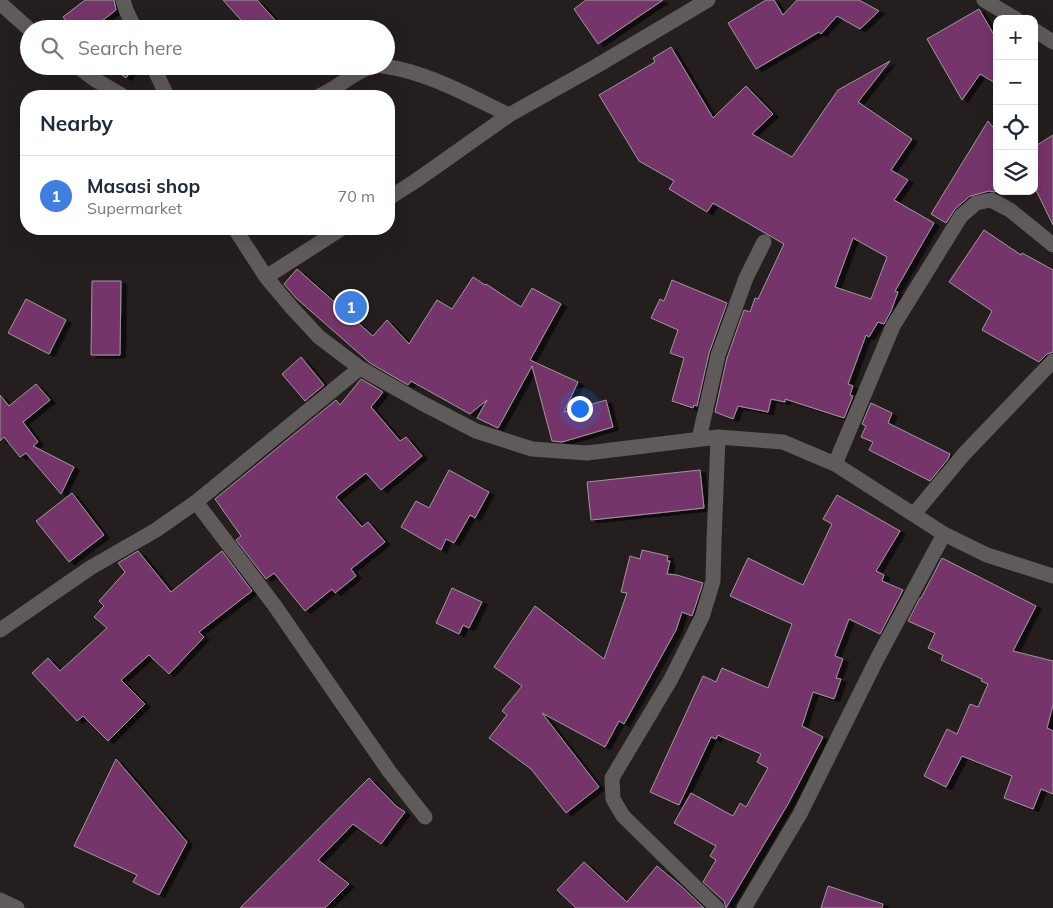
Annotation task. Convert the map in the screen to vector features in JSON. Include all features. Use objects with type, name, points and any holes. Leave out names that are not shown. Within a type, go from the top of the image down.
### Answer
[{"type":"street","points":[[123,0],[131,20]]},
{"type":"street","points":[[395,194],[509,115],[708,0]]},
{"type":"street","points":[[984,0],[1009,15]]},
{"type":"street","points":[[0,3],[20,21]]},
{"type":"street","points":[[1038,33],[1053,42]]},
{"type":"street","points":[[395,68],[432,79],[509,115]]},
{"type":"street","points":[[89,75],[113,90]]},
{"type":"street","points":[[157,75],[164,90]]},
{"type":"street","points":[[331,90],[357,75]]},
{"type":"street","points":[[835,464],[893,326],[960,216],[976,203],[991,200],[1010,210],[1053,245]]},
{"type":"street","points":[[239,235],[266,277],[319,337],[360,368],[476,431],[532,449],[588,453],[718,437],[783,442],[835,464],[944,534],[987,555],[1053,576]]},
{"type":"street","points":[[266,277],[332,235]]},
{"type":"street","points":[[699,439],[718,355],[746,278],[764,242]]},
{"type":"street","points":[[914,514],[964,454],[1053,361]]},
{"type":"street","points":[[0,630],[90,568],[156,530],[196,502],[360,368]]},
{"type":"street","points":[[717,908],[624,816],[613,799],[612,778],[671,679],[702,617],[708,599],[713,581],[718,437]]},
{"type":"street","points":[[196,502],[275,606],[389,771],[425,817]]},
{"type":"street","points":[[744,908],[800,814],[877,659],[944,534]]},
{"type":"street","points":[[0,900],[17,908]]},
{"type":"building","points":[[85,0],[114,0],[116,10],[103,20],[65,20],[63,17]]},
{"type":"building","points":[[223,0],[257,0],[275,20],[241,20]]},
{"type":"building","points":[[586,0],[663,0],[598,44],[574,9]]},
{"type":"building","points":[[766,0],[774,0],[783,15],[797,0],[859,0],[879,11],[860,29],[837,16],[821,34],[819,32],[756,69],[728,23]]},
{"type":"building","points":[[979,9],[993,33],[993,82],[980,74],[962,100],[927,39]]},
{"type":"building","points":[[671,47],[713,118],[746,86],[773,114],[752,134],[792,157],[838,90],[890,61],[858,102],[912,139],[891,170],[908,180],[894,200],[934,223],[895,291],[898,292],[884,324],[878,322],[869,337],[866,335],[848,384],[853,386],[850,395],[853,396],[844,418],[785,399],[785,402],[771,399],[768,412],[738,406],[733,419],[715,412],[727,358],[744,310],[750,312],[755,298],[758,299],[784,244],[713,203],[707,212],[669,189],[674,181],[639,161],[599,95],[655,62],[653,58]],"holes":[[[853,238],[887,257],[871,299],[835,287]]]},
{"type":"building","points":[[988,121],[993,127],[993,192],[970,196],[955,209],[946,223],[931,214]]},
{"type":"building","points":[[1053,135],[1053,225],[1038,194],[1038,144]]},
{"type":"building","points":[[984,230],[1021,255],[1022,253],[1053,270],[1053,352],[1047,354],[1039,362],[982,330],[992,311],[949,282]]},
{"type":"building","points":[[297,269],[373,336],[387,320],[409,344],[437,300],[452,309],[473,277],[521,307],[532,288],[561,304],[530,360],[578,382],[564,412],[606,400],[613,427],[562,442],[552,441],[532,366],[498,428],[477,418],[487,400],[470,414],[411,381],[408,385],[370,363],[296,298],[284,284]]},
{"type":"building","points":[[672,280],[727,303],[709,353],[697,406],[694,405],[693,408],[672,401],[684,358],[670,353],[678,330],[651,318],[660,299],[664,301]]},
{"type":"building","points":[[92,281],[121,281],[120,355],[91,355]]},
{"type":"building","points":[[26,299],[66,320],[49,354],[8,333]]},
{"type":"building","points":[[301,357],[324,385],[305,401],[282,374]]},
{"type":"building","points":[[361,379],[383,392],[371,407],[400,441],[406,437],[422,456],[381,490],[366,473],[336,497],[362,527],[368,522],[385,542],[351,569],[356,576],[335,593],[332,589],[305,611],[274,573],[266,579],[236,540],[241,536],[215,499],[336,400],[340,405]]},
{"type":"building","points":[[36,384],[50,400],[23,422],[38,442],[33,446],[74,467],[61,494],[26,453],[20,457],[4,437],[0,441],[0,395],[9,406]]},
{"type":"building","points":[[871,403],[892,413],[888,423],[950,454],[930,481],[869,450],[873,442],[861,437],[866,426],[862,424]]},
{"type":"building","points":[[449,470],[489,492],[475,518],[470,515],[454,543],[446,539],[441,550],[401,527],[416,501],[429,508]]},
{"type":"building","points":[[700,470],[704,508],[591,520],[587,482]]},
{"type":"building","points":[[72,493],[104,535],[69,562],[36,521]]},
{"type":"building","points":[[837,495],[900,531],[876,571],[884,575],[882,581],[903,590],[880,634],[849,619],[835,656],[843,659],[836,678],[841,679],[834,699],[813,692],[802,726],[823,737],[788,804],[726,908],[724,901],[703,882],[716,860],[710,856],[716,846],[674,823],[691,793],[733,816],[740,803],[746,807],[768,768],[757,762],[761,754],[718,735],[716,739],[711,737],[679,805],[650,792],[703,676],[716,682],[722,668],[768,688],[792,624],[730,596],[748,558],[803,585],[832,524],[823,519]]},
{"type":"building","points":[[642,550],[668,556],[667,561],[670,561],[667,574],[703,583],[692,616],[682,612],[676,630],[624,724],[619,721],[605,747],[542,713],[599,787],[566,813],[531,769],[489,738],[507,715],[502,711],[522,686],[494,667],[535,606],[604,659],[627,593],[621,592],[630,556],[640,559]]},
{"type":"building","points":[[138,551],[171,592],[222,551],[252,591],[199,632],[204,637],[169,674],[149,655],[121,680],[145,704],[108,741],[83,716],[77,721],[32,673],[48,658],[60,671],[107,628],[94,617],[104,606],[99,601],[125,572],[118,563]]},
{"type":"building","points":[[942,558],[1036,606],[1013,651],[1053,661],[1053,705],[1047,728],[1053,731],[1053,794],[1041,789],[1033,809],[1004,798],[1012,776],[962,756],[946,787],[924,776],[947,729],[957,734],[970,704],[978,707],[988,684],[981,681],[982,679],[941,660],[943,655],[928,648],[935,633],[908,621]]},
{"type":"building","points":[[452,588],[482,602],[469,628],[463,625],[459,634],[436,623]]},
{"type":"building","points":[[116,759],[187,842],[159,895],[133,882],[137,875],[74,846]]},
{"type":"building","points":[[369,778],[396,806],[405,812],[381,844],[353,824],[318,860],[349,884],[325,908],[240,908]]},
{"type":"building","points":[[584,862],[627,902],[657,866],[704,908],[576,908],[557,890]]},
{"type":"building","points":[[828,886],[883,904],[882,908],[821,908]]},
{"type":"place","name":"Masasi shop","points":[[351,307]]}]
